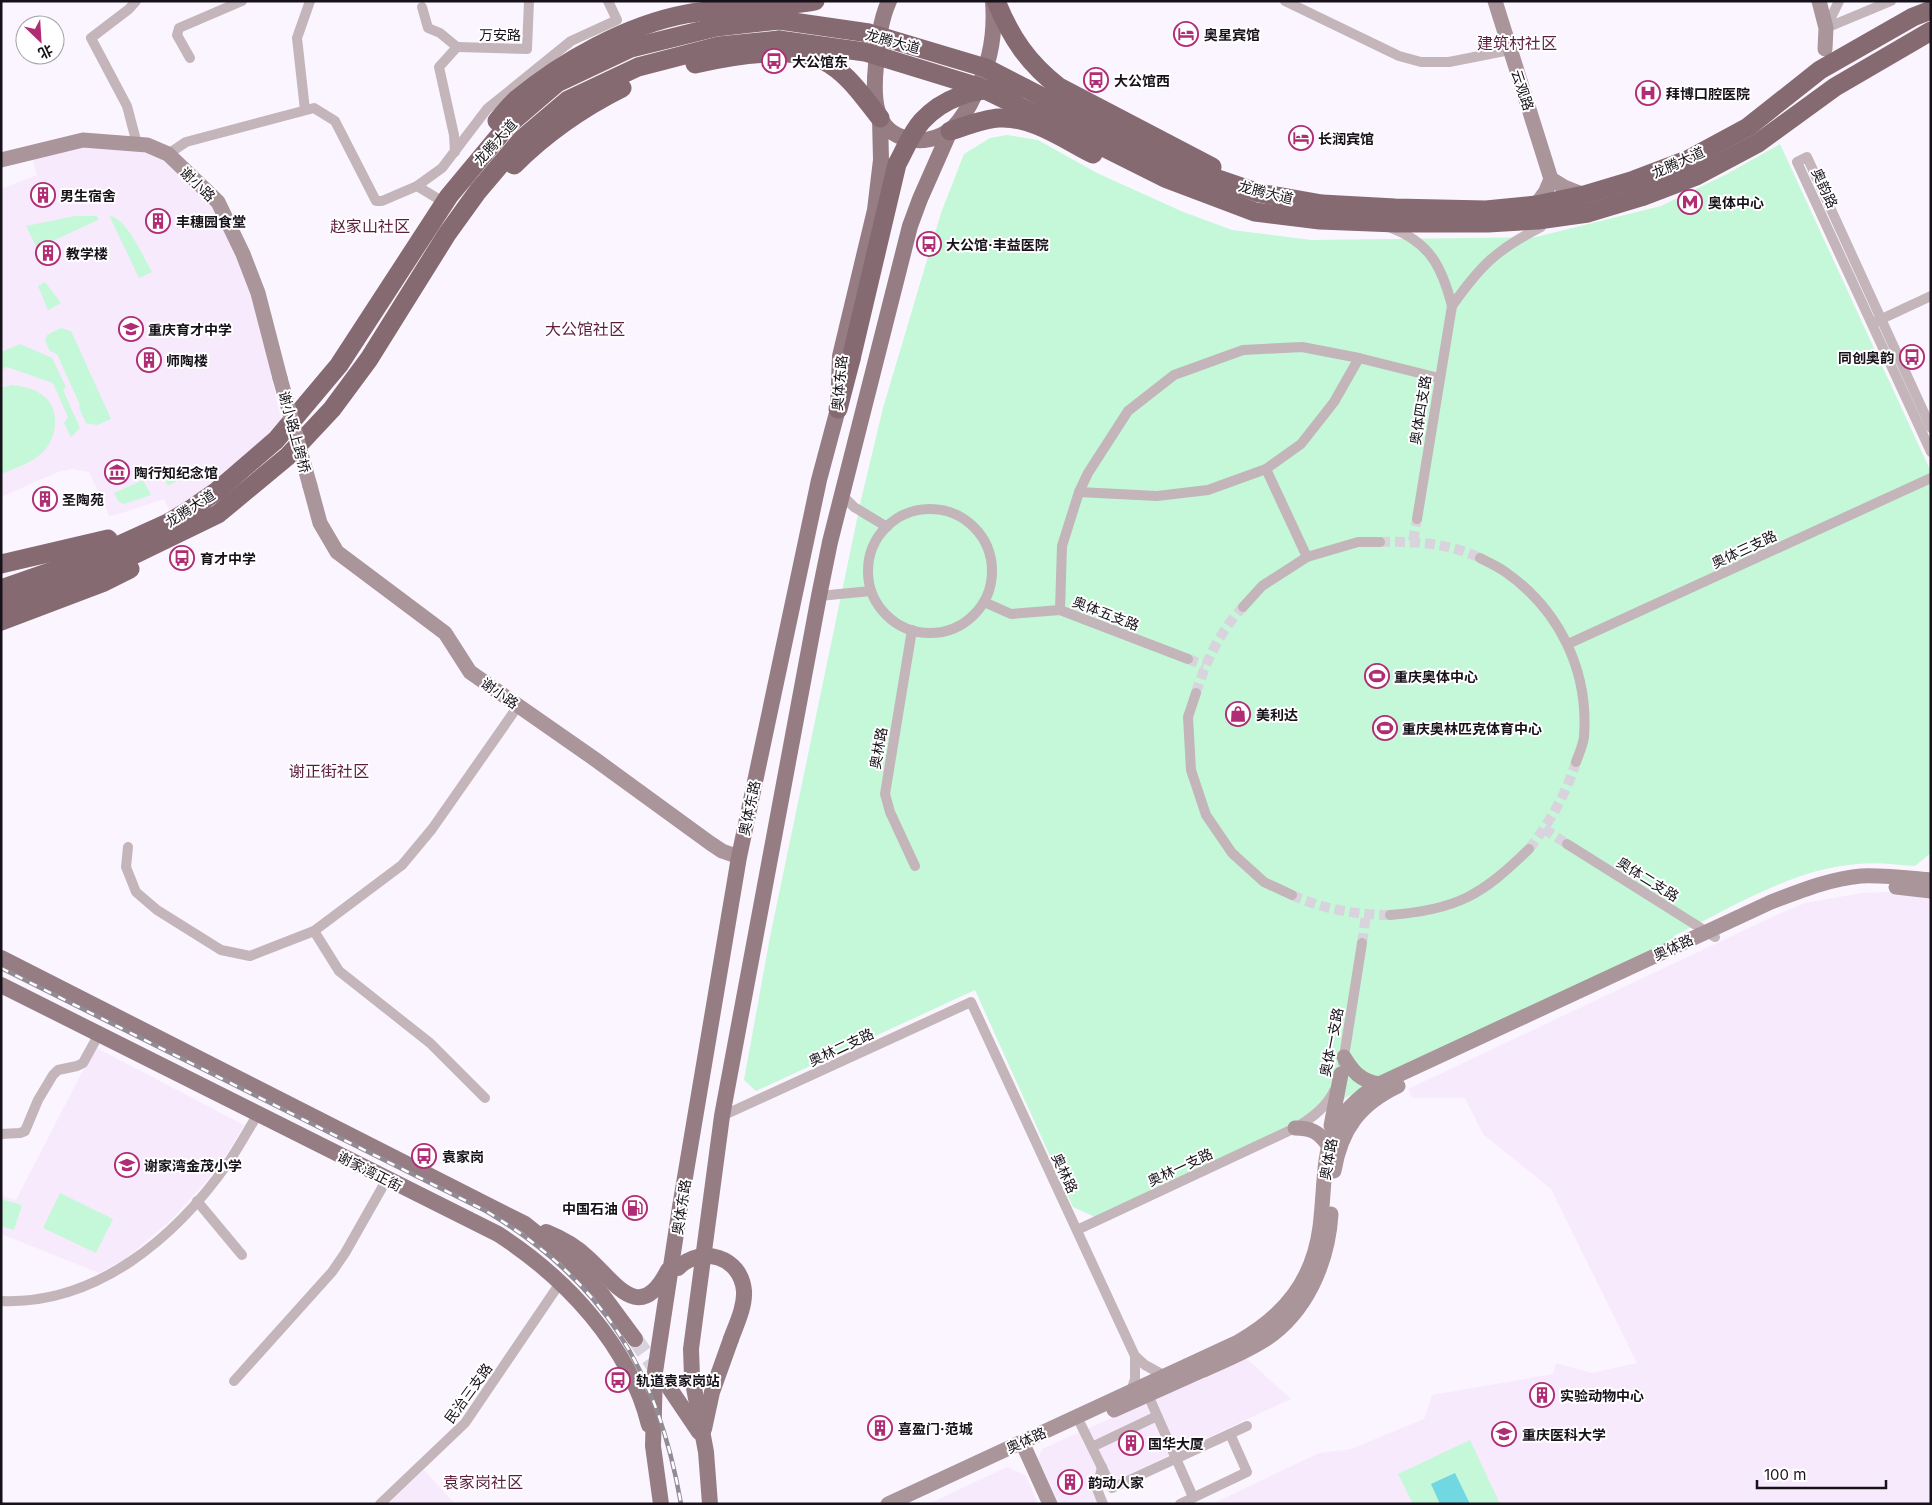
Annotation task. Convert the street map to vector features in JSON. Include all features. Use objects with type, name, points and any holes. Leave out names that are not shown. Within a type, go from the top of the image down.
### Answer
[{"type":"highway","points":[[447,199],[486,134],[516,100],[551,74],[598,46],[644,26],[686,14],[815,1]]},
{"type":"highway","points":[[994,1],[1005,24],[1025,55],[1040,72],[1059,87],[1259,193]]},
{"type":"highway","name":"龙腾大道","points":[[2,578],[93,557],[188,512],[217,490],[282,433],[340,365],[447,199],[508,125],[557,83],[631,48],[716,27],[779,20],[870,33],[986,68],[1025,88],[1086,129],[1165,178],[1255,212],[1320,220],[1488,223],[1538,220],[1586,204],[1634,180],[1687,160],[1748,127],[1820,70],[1913,17],[1931,10]]},
{"type":"highway","name":"龙腾大道","points":[[1,607],[117,563],[218,514],[288,456],[332,409],[368,359],[448,234],[478,191],[522,139],[568,100],[638,67],[719,46],[779,40],[865,52],[979,86],[1174,164],[1259,193],[1322,204],[1486,210],[1536,205],[1586,204],[1641,196],[1686,180],[1758,143],[1835,87],[1926,33]]},
{"type":"highway","points":[[448,234],[526,153],[562,123],[594,102],[668,70],[747,55],[773,53],[816,58],[829,63],[842,73],[880,118]]},
{"type":"highway","points":[[838,409],[898,164],[910,140],[923,120],[941,106],[964,94],[1001,87],[1025,88]]},
{"type":"highway","points":[[950,131],[1000,118],[1032,123],[1140,179],[1213,208],[1257,219],[1320,228],[1399,231],[1541,227],[1586,204]]},
{"type":"highway","points":[[1,621],[104,582],[175,547],[202,529],[218,514]]},
{"type":"highway","points":[[2,578],[108,540],[157,528]]},
{"type":"highway","points":[[117,563],[154,557]]},
{"type":"highway","points":[[1,629],[88,596],[154,557]]},
{"type":"main road","name":"奥体东路","points":[[675,1265],[739,857],[819,480],[838,409],[840,356],[875,210],[881,160],[880,118],[875,101],[876,67],[878,39],[889,1]]},
{"type":"main road","name":"奥体东路","points":[[711,1503],[703,1438],[692,1377],[691,1349],[722,1116],[819,596],[842,495],[910,226],[950,131],[963,116],[982,81],[994,37],[994,1]]},
{"type":"main road","name":"云观路","points":[[1495,1],[1551,179]]},
{"type":"main road","points":[[1819,1],[1826,28],[1825,60],[1820,70]]},
{"type":"main road","points":[[1825,48],[1834,54],[1845,56]]},
{"type":"main road","points":[[880,118],[890,132],[901,138],[917,141],[935,138],[950,131]]},
{"type":"main road","name":"谢小路","points":[[1,160],[83,140],[147,145],[168,154],[218,202],[243,254],[258,293],[280,378]]},
{"type":"main road","points":[[1536,205],[1546,191],[1551,179],[1586,204]]},
{"type":"main road","name":"谢小路上跨桥","points":[[280,378],[310,486]]},
{"type":"main road","name":"谢小路","points":[[310,486],[320,523],[337,552],[445,633],[470,672],[710,843],[722,851],[739,857]]},
{"type":"main road","name":"奥体路","points":[[888,1504],[1024,1446],[1081,1425],[1242,1353],[1265,1340],[1294,1314],[1320,1271],[1327,1250],[1330,1230],[1337,1152],[1344,1134],[1355,1118],[1384,1093],[1710,935],[1771,902],[1830,881],[1860,876],[1931,880]]},
{"type":"main road","name":"奥体路","points":[[910,1504],[1131,1391],[1245,1339],[1258,1331],[1286,1307],[1301,1285],[1316,1246],[1320,1228],[1328,1145],[1334,1128],[1345,1111],[1361,1095],[1379,1084],[1710,935],[1804,898],[1832,890],[1861,886],[1885,886],[1931,891]]},
{"type":"main road","name":"谢家湾正街","points":[[1,958],[525,1224],[566,1257],[601,1293],[635,1339]]},
{"type":"main road","name":"谢家湾正街","points":[[1,985],[498,1234],[520,1249],[560,1283],[596,1321],[625,1364],[644,1407],[653,1446]]},
{"type":"main road","points":[[1344,1057],[1358,1077],[1367,1082],[1379,1084]]},
{"type":"main road","points":[[1328,1145],[1342,1074]]},
{"type":"main road","points":[[1295,1128],[1311,1129],[1321,1136],[1328,1145]]},
{"type":"main road","points":[[525,1224],[556,1236],[574,1246],[588,1257],[616,1287],[628,1296],[643,1296],[657,1288],[675,1265],[702,1256],[723,1259],[737,1271],[743,1284],[743,1303],[712,1392],[703,1438]]},
{"type":"main road","points":[[661,1504],[653,1446],[655,1372],[669,1285],[675,1265]]},
{"type":"main road","points":[[670,1390],[703,1438]]},
{"type":"main road","points":[[1024,1446],[1050,1504]]},
{"type":"street","points":[[136,1],[129,9],[91,38],[127,106],[137,144]]},
{"type":"street","points":[[190,58],[177,35],[179,28],[242,1]]},
{"type":"street","points":[[305,110],[297,38],[310,1]]},
{"type":"street","name":"万安路","points":[[457,47],[527,49],[530,1]]},
{"type":"street","points":[[168,154],[186,142],[314,108],[335,121],[376,200],[382,201],[416,186],[442,168],[487,109],[571,41],[617,20],[608,1]]},
{"type":"street","points":[[1285,1],[1399,56],[1422,62],[1449,62],[1510,50]]},
{"type":"street","points":[[1826,28],[1840,1]]},
{"type":"street","points":[[1826,28],[1891,1]]},
{"type":"street","points":[[422,7],[428,28],[440,33],[457,47],[439,67],[454,135],[455,152]]},
{"type":"street","name":"奥韵路","points":[[1931,428],[1876,322],[1797,162],[1807,157],[1876,322],[1931,452]]},
{"type":"street","points":[[416,186],[447,199]]},
{"type":"street","points":[[1374,222],[1399,231],[1421,246],[1434,259],[1444,278],[1452,306]]},
{"type":"street","points":[[1452,306],[1478,271],[1495,254],[1518,238],[1541,227]]},
{"type":"street","points":[[1876,322],[1931,296]]},
{"type":"street","name":"奥体四支路","points":[[1417,519],[1452,306]]},
{"type":"street","points":[[1060,610],[1062,546],[1079,492],[1088,473],[1128,411],[1174,375],[1243,350],[1302,347],[1359,358],[1439,378]]},
{"type":"street","points":[[1079,492],[1157,496],[1208,490],[1266,469],[1301,444],[1334,402],[1359,358]]},
{"type":"street","points":[[1266,469],[1307,557]]},
{"type":"street","name":"奥体三支路","points":[[1568,644],[1931,478]]},
{"type":"street","points":[[842,495],[854,507],[887,527]]},
{"type":"street","points":[[935,509],[955,514],[973,526],[985,542],[992,562],[991,583],[984,602],[970,618],[953,629],[932,633],[912,630],[894,622],[880,608],[871,591],[868,572],[870,552],[880,534],[887,527],[895,520],[914,511],[935,509]]},
{"type":"street","points":[[1243,607],[1262,586],[1307,557],[1358,542],[1380,542]]},
{"type":"street","points":[[1480,558],[1504,570],[1540,602],[1568,644],[1582,690],[1584,738],[1576,762]]},
{"type":"street","points":[[819,596],[871,591]]},
{"type":"street","name":"奥体五支路","points":[[984,602],[1011,614],[1060,610],[1188,659]]},
{"type":"street","name":"奥林路","points":[[912,630],[885,794],[890,812],[915,866]]},
{"type":"street","points":[[1196,693],[1188,717],[1190,770],[1206,815],[1232,853],[1264,882],[1292,895]]},
{"type":"street","points":[[128,847],[126,868],[136,892],[158,910],[221,950],[250,956],[314,931],[402,866],[432,829],[518,706]]},
{"type":"street","name":"奥体二支路","points":[[1567,844],[1710,935]]},
{"type":"street","points":[[1390,915],[1420,912],[1450,905],[1477,894],[1497,879],[1529,849]]},
{"type":"street","points":[[314,931],[339,971],[430,1043],[485,1098]]},
{"type":"street","name":"奥体一支路","points":[[1295,1128],[1306,1122],[1326,1105],[1342,1074],[1362,943]]},
{"type":"street","name":"奥林路","points":[[971,1002],[1135,1356],[1145,1365],[1165,1376]]},
{"type":"street","name":"奥林二支路","points":[[722,1116],[971,1002]]},
{"type":"street","points":[[1,1134],[20,1133],[27,1129],[38,1100],[53,1075],[58,1070],[83,1063],[99,1034]]},
{"type":"street","points":[[1,1301],[32,1300],[64,1294],[85,1287],[110,1275],[134,1260],[153,1244],[196,1201],[228,1162],[258,1114]]},
{"type":"street","name":"奥林一支路","points":[[1077,1230],[1295,1128]]},
{"type":"street","points":[[234,1381],[332,1272],[346,1253],[387,1179]]},
{"type":"street","points":[[196,1201],[242,1254]]},
{"type":"street","name":"民治三支路","points":[[380,1504],[465,1423],[560,1283]]},
{"type":"street","name":"奥林路","points":[[1131,1391],[1135,1379],[1135,1356]]},
{"type":"street","points":[[1148,1395],[1193,1498]]},
{"type":"street","points":[[1092,1447],[1157,1416]]},
{"type":"street","points":[[1081,1425],[1112,1488],[1247,1426]]},
{"type":"street","points":[[1180,1504],[1247,1472],[1230,1434]]},
{"type":"street","points":[[1102,1467],[1097,1489],[1103,1504]]},
{"type":"shaded area","name":"重庆育才中学","points":[[80,146],[139,151],[165,160],[214,206],[253,296],[283,428],[172,517],[164,499],[109,516],[89,472],[72,469],[58,472],[1,497],[1,189],[37,175],[32,158]]},
{"type":"shaded area","points":[[1886,892],[1931,896],[1931,1504],[1212,1504],[1319,1453],[1351,1449],[1424,1419],[1432,1395],[1553,1374],[1556,1363],[1592,1373],[1637,1363],[1551,1189],[1483,1134],[1465,1098],[1412,1098],[1408,1089],[1805,903],[1862,893]]},
{"type":"shaded area","name":"谢家湾金茂小学","points":[[95,1047],[244,1125],[229,1151],[208,1179],[171,1220],[125,1259],[99,1273],[1,1234],[1,1196],[16,1200]]},
{"type":"shaded area","points":[[1246,1358],[1291,1399],[1101,1487],[1108,1504],[1059,1504],[1038,1459],[1042,1449]]},
{"type":"shaded area","points":[[1007,1467],[1026,1476],[1038,1504],[928,1504]]},
{"type":"shaded area","points":[[424,1470],[455,1504],[388,1504]]},
{"type":"green space","name":"重庆奥体中心","points":[[1007,135],[1038,140],[1097,173],[1181,211],[1232,230],[1311,240],[1536,237],[1661,206],[1727,174],[1780,144],[1931,472],[1931,853],[1915,866],[1872,863],[1834,867],[1810,873],[1763,891],[1674,936],[1670,942],[1387,1076],[1299,1122],[1095,1217],[1073,1207],[975,990],[756,1091],[744,1080],[770,937],[861,500],[883,408],[941,213],[964,154],[990,138]]},
{"type":"green space","points":[[109,215],[116,218],[128,231],[152,272],[139,278]]},
{"type":"green space","points":[[75,216],[97,216],[98,220],[37,248],[26,226]]},
{"type":"green space","points":[[45,282],[61,303],[48,310],[38,286]]},
{"type":"green space","points":[[61,328],[71,331],[111,419],[97,425],[86,423],[57,354],[50,351],[45,341],[47,335]]},
{"type":"green space","points":[[20,344],[52,358],[66,387],[63,390],[80,428],[71,437],[64,423],[68,417],[53,383],[7,367],[1,370],[1,352]]},
{"type":"green space","points":[[12,385],[34,390],[41,394],[52,406],[55,422],[52,438],[39,456],[1,474],[1,388]]},
{"type":"green space","points":[[171,467],[177,481],[168,486],[161,471]]},
{"type":"green space","points":[[143,480],[151,495],[124,504],[118,501],[114,493]]},
{"type":"green space","points":[[60,1193],[113,1219],[96,1253],[43,1228]]},
{"type":"green space","points":[[1,1199],[22,1205],[14,1230],[1,1226]]},
{"type":"green space","points":[[1470,1440],[1500,1504],[1413,1504],[1398,1474]]},
{"type":"water","points":[[1455,1473],[1470,1504],[1440,1504],[1431,1484]]},
{"type":"tunnel","points":[[1413,541],[1417,519]]},
{"type":"tunnel","points":[[1380,542],[1406,542],[1444,546],[1480,558]]},
{"type":"tunnel","points":[[1196,693],[1204,669],[1221,636],[1243,607]]},
{"type":"tunnel","points":[[1188,659],[1204,665]]},
{"type":"tunnel","points":[[1529,849],[1557,807],[1576,762]]},
{"type":"tunnel","points":[[1544,829],[1567,844]]},
{"type":"tunnel","points":[[1292,895],[1315,904],[1340,910],[1390,915]]},
{"type":"tunnel","points":[[1362,943],[1366,915]]},
{"type":"tunnel","points":[[635,1339],[670,1389]]},
{"type":"railway","points":[[1,968],[486,1211],[527,1238],[563,1267],[593,1299],[619,1334],[640,1371],[657,1412],[671,1456],[681,1504]]},
{"type":"place","name":"奥星宾馆","points":[[1186,34]]},
{"type":"place","name":"大公馆东","points":[[774,61]]},
{"type":"place","name":"大公馆西","points":[[1096,80]]},
{"type":"place","name":"拜博口腔医院","points":[[1648,93]]},
{"type":"place","name":"长润宾馆","points":[[1301,138]]},
{"type":"place","name":"男生宿舍","points":[[43,195]]},
{"type":"place","name":"奥体中心","points":[[1690,202]]},
{"type":"place","name":"丰穗园食堂","points":[[158,221]]},
{"type":"place","name":"大公馆‧丰益医院","points":[[929,244]]},
{"type":"place","name":"教学楼","points":[[48,253]]},
{"type":"place","name":"重庆育才中学","points":[[131,329]]},
{"type":"place","name":"同创奥韵","points":[[1912,357]]},
{"type":"place","name":"师陶楼","points":[[149,360]]},
{"type":"place","name":"陶行知纪念馆","points":[[117,472]]},
{"type":"place","name":"圣陶苑","points":[[45,499]]},
{"type":"place","name":"育才中学","points":[[182,558]]},
{"type":"place","name":"重庆奥体中心","points":[[1377,676]]},
{"type":"place","name":"美利达","points":[[1238,714]]},
{"type":"place","name":"重庆奥林匹克体育中心","points":[[1385,728]]},
{"type":"place","name":"袁家岗","points":[[424,1156]]},
{"type":"place","name":"谢家湾金茂小学","points":[[127,1165]]},
{"type":"place","name":"中国石油","points":[[635,1208]]},
{"type":"place","name":"轨道袁家岗站","points":[[618,1380]]},
{"type":"place","name":"实验动物中心","points":[[1542,1395]]},
{"type":"place","name":"喜盈门·范城","points":[[880,1428]]},
{"type":"place","name":"重庆医科大学","points":[[1504,1434]]},
{"type":"place","name":"国华大厦","points":[[1131,1443]]},
{"type":"place","name":"韵动人家","points":[[1070,1482]]},
{"type":"district","name":"建筑村社区","points":[[1517,43]]},
{"type":"district","name":"赵家山社区","points":[[370,226]]},
{"type":"district","name":"大公馆社区","points":[[585,329]]},
{"type":"district","name":"谢正街社区","points":[[329,771]]},
{"type":"district","name":"袁家岗社区","points":[[483,1482]]}]
